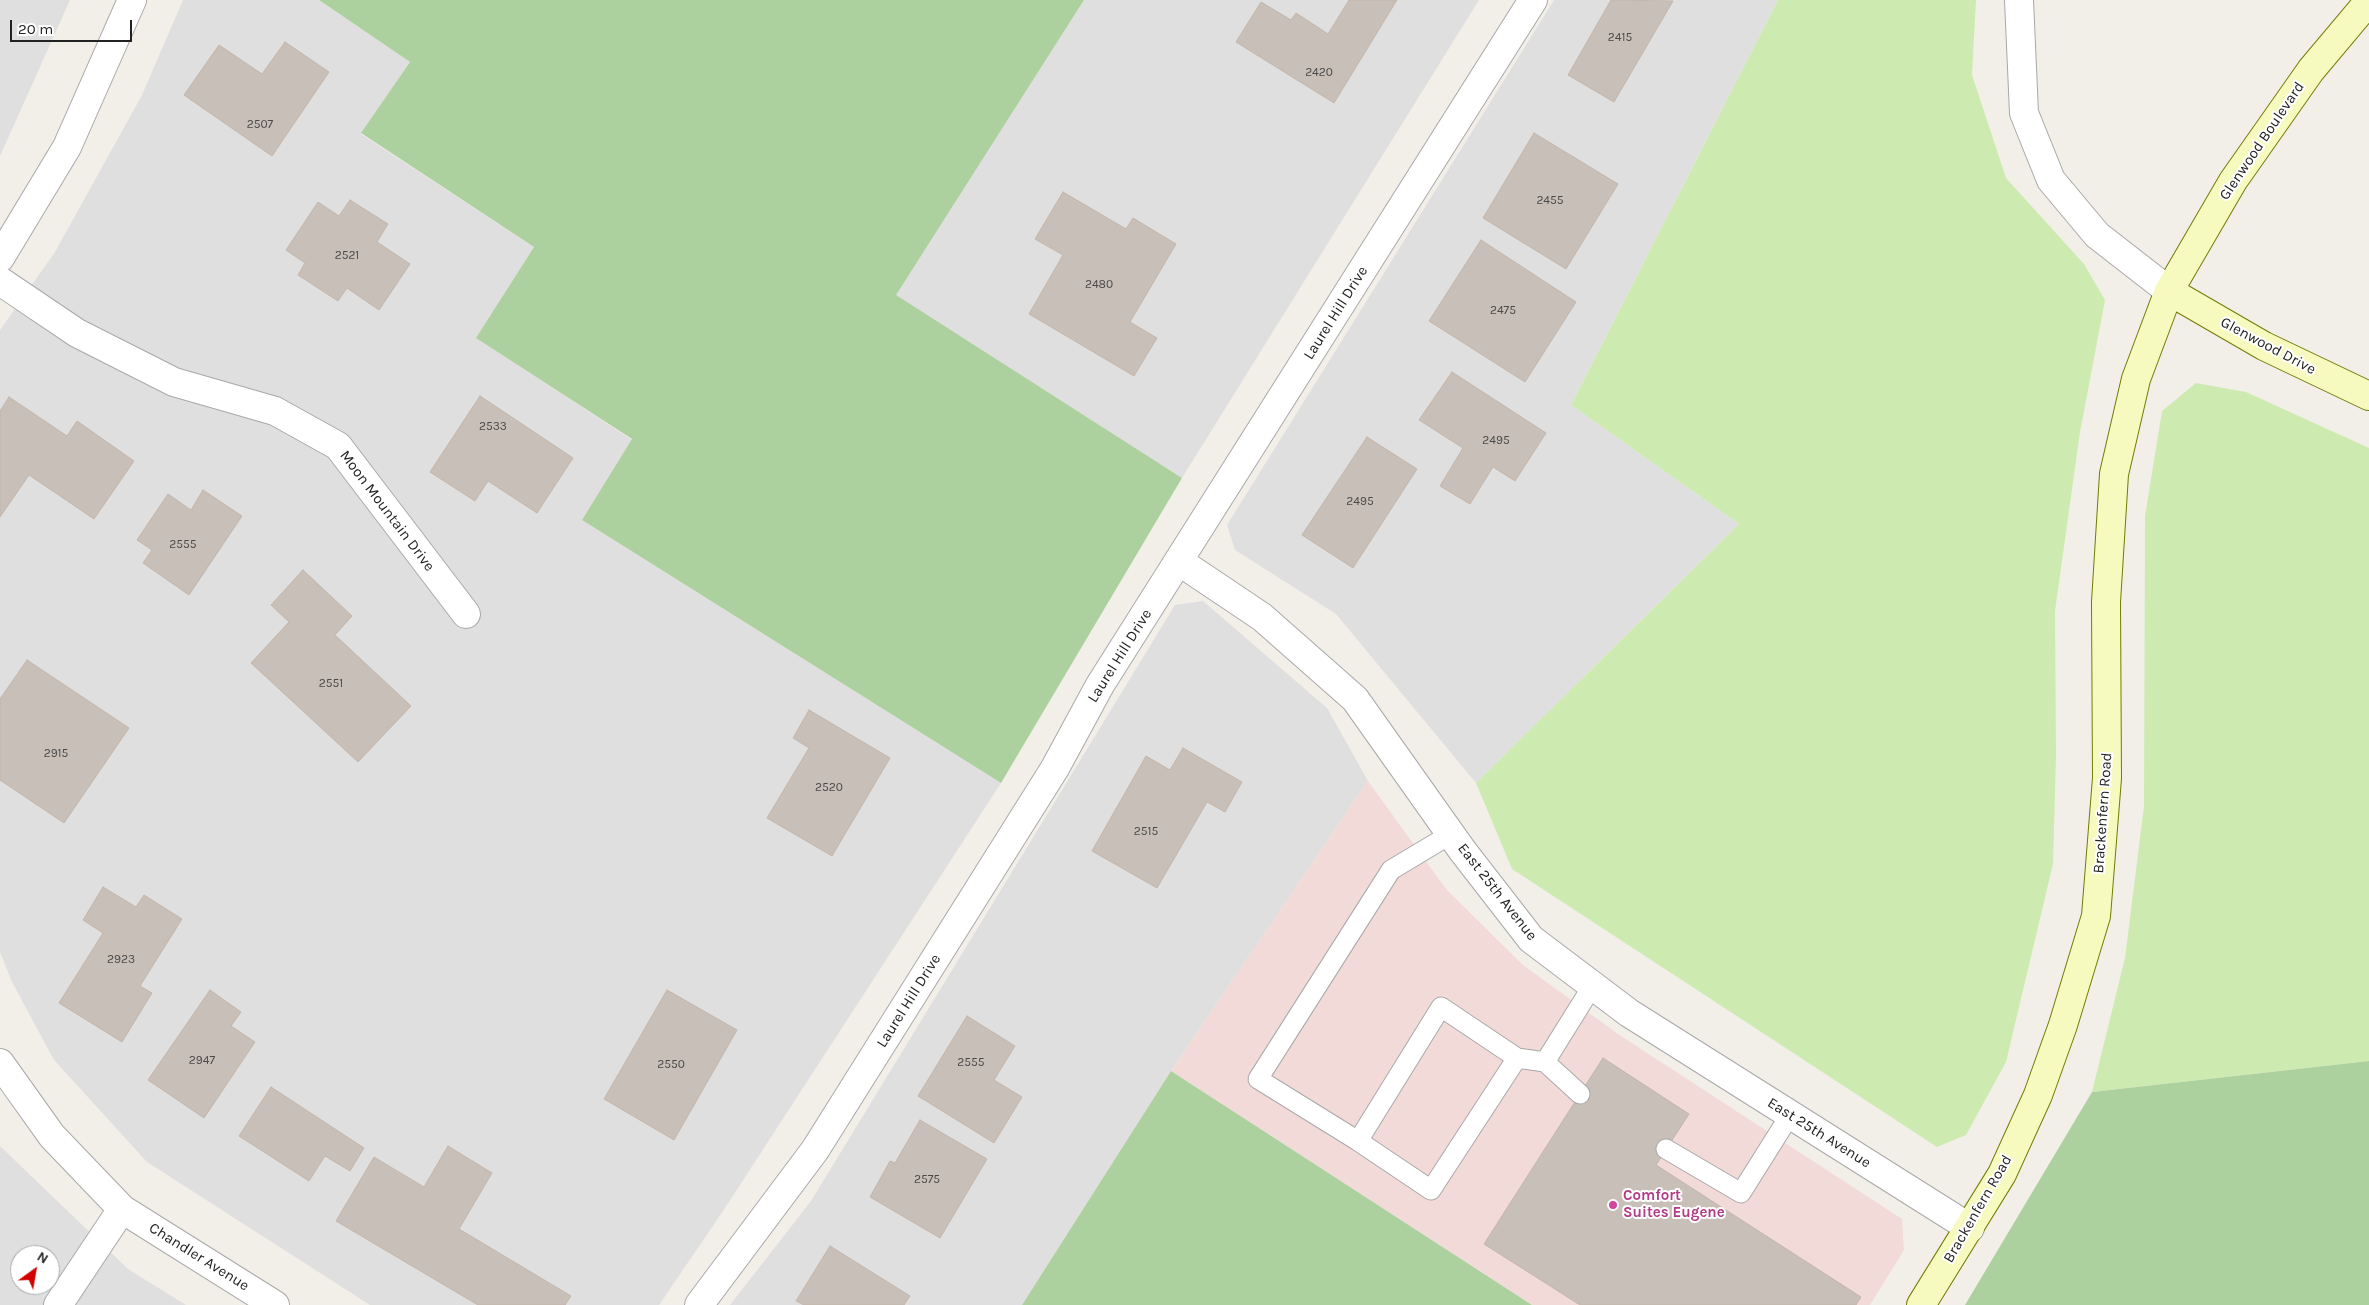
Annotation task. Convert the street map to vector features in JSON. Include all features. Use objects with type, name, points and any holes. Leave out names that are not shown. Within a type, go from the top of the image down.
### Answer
[{"type":"street","points":[[0,258],[67,147],[132,0]]},
{"type":"street","name":"Laurel Hill Drive","points":[[700,1305],[815,1150],[1055,768],[1100,686],[1533,0]]},
{"type":"street","points":[[2018,0],[2024,113],[2051,180],[2097,235],[2170,291]]},
{"type":"street","name":"Glenwood Boulevard","points":[[2170,291],[2232,181],[2311,70],[2369,1]]},
{"type":"street","name":"Moon Mountain Drive","points":[[0,281],[77,333],[174,382],[275,411],[338,446],[466,614]]},
{"type":"street","name":"Glenwood Drive","points":[[2170,291],[2264,346],[2369,396]]},
{"type":"street","name":"Brackenfern Road","points":[[1920,1305],[1970,1228],[2002,1174],[2038,1095],[2063,1025],[2096,916],[2107,778],[2106,602],[2114,474],[2136,379],[2170,291]]},
{"type":"street","name":"East 25th Avenue","points":[[1180,562],[1262,617],[1355,699],[1451,834],[1531,939],[1629,1013],[1970,1228]]},
{"type":"street","name":"Chandler Avenue","points":[[0,1063],[52,1136],[122,1209],[276,1305]]},
{"type":"street","points":[[58,1305],[122,1209]]},
{"type":"lane","points":[[1451,834],[1391,870],[1258,1079],[1358,1141],[1431,1190],[1517,1058]]},
{"type":"lane","points":[[1545,1062],[1593,986]]},
{"type":"lane","points":[[1358,1141],[1442,1007],[1517,1058],[1545,1062],[1580,1094]]},
{"type":"lane","points":[[1666,1149],[1741,1193],[1790,1115]]},
{"type":"shaded area","points":[[0,0],[70,0],[0,156]]},
{"type":"shaded area","points":[[183,0],[319,0],[410,62],[361,134],[534,247],[477,338],[632,440],[582,520],[1001,783],[723,1211],[659,1305],[370,1305],[147,1162],[54,1060],[12,982],[0,952],[0,330],[55,252],[142,95]]},
{"type":"shaded area","points":[[1084,0],[1479,0],[1182,478],[895,295]]},
{"type":"shaded area","points":[[1554,0],[1778,0],[1571,405],[1739,524],[1476,783],[1336,614],[1235,550],[1227,525]]},
{"type":"shaded area","points":[[1203,601],[1327,708],[1368,781],[1171,1071],[1022,1305],[730,1305],[811,1201],[1175,605]]},
{"type":"shaded area","points":[[1368,781],[1446,889],[1523,965],[1618,1034],[1902,1219],[1904,1250],[1870,1305],[1532,1305],[1171,1071]]},
{"type":"shaded area","points":[[0,1146],[128,1269],[186,1305],[0,1305]]},
{"type":"green space","points":[[319,0],[1084,0],[896,295],[1182,478],[1001,783],[582,520],[632,439],[476,338],[534,247],[361,133],[410,62]]},
{"type":"green space","points":[[1778,0],[1976,0],[1972,75],[2006,178],[2084,264],[2105,300],[2080,432],[2055,611],[2056,756],[2053,864],[2006,1062],[1966,1135],[1937,1147],[1512,869],[1476,783],[1739,524],[1571,405]]},
{"type":"green space","points":[[2196,383],[2246,392],[2369,448],[2369,1061],[2092,1092],[2125,958],[2144,806],[2145,516],[2162,411]]},
{"type":"green space","points":[[2369,1061],[2369,1305],[1965,1305],[2092,1092]]},
{"type":"green space","points":[[1171,1071],[1532,1305],[1022,1305]]},
{"type":"building","points":[[1349,0],[1397,0],[1334,103],[1236,42],[1261,2],[1291,20],[1296,13],[1328,34]]},
{"type":"building","points":[[1611,0],[1673,1],[1614,102],[1568,75]]},
{"type":"building","points":[[285,42],[329,72],[272,156],[184,95],[219,45],[262,74]]},
{"type":"building","points":[[1534,133],[1618,184],[1566,269],[1483,218]]},
{"type":"building","points":[[1063,192],[1126,229],[1133,218],[1176,244],[1130,322],[1157,338],[1134,376],[1029,314],[1063,255],[1035,239]]},
{"type":"building","points":[[350,200],[388,224],[377,242],[410,264],[379,310],[347,288],[338,301],[298,275],[305,263],[286,250],[318,202],[339,216]]},
{"type":"building","points":[[1481,240],[1576,302],[1525,382],[1429,321]]},
{"type":"building","points":[[1452,372],[1546,433],[1515,481],[1493,467],[1470,504],[1440,486],[1463,448],[1419,420]]},
{"type":"building","points":[[480,396],[573,458],[537,513],[488,481],[475,501],[430,472]]},
{"type":"building","points":[[9,397],[67,436],[77,421],[134,461],[94,519],[29,475],[0,517],[0,411]]},
{"type":"building","points":[[1367,437],[1417,469],[1353,568],[1302,535]]},
{"type":"building","points":[[203,490],[242,516],[189,595],[143,563],[152,550],[137,540],[168,494],[191,510]]},
{"type":"building","points":[[303,570],[352,616],[335,635],[411,706],[358,762],[251,663],[289,622],[271,605]]},
{"type":"building","points":[[27,660],[129,728],[64,823],[0,780],[0,699]]},
{"type":"building","points":[[809,710],[890,758],[832,856],[767,818],[809,748],[793,738]]},
{"type":"building","points":[[1183,748],[1242,782],[1225,812],[1207,802],[1157,888],[1092,851],[1146,756],[1170,770]]},
{"type":"building","points":[[103,887],[136,907],[144,895],[182,919],[140,986],[152,993],[122,1042],[59,1003],[103,933],[83,920]]},
{"type":"building","points":[[210,990],[241,1012],[231,1026],[255,1042],[204,1118],[148,1080]]},
{"type":"building","points":[[667,990],[737,1030],[674,1140],[604,1099]]},
{"type":"building","points":[[967,1016],[1015,1046],[994,1080],[1022,1097],[994,1143],[918,1096]]},
{"type":"building","name":"Comfort Suites Eugene","points":[[1603,1058],[1689,1114],[1656,1165],[1861,1297],[1856,1305],[1580,1305],[1484,1244]]},
{"type":"building","points":[[271,1087],[364,1148],[350,1171],[325,1156],[309,1181],[239,1136]]},
{"type":"building","points":[[920,1120],[987,1159],[940,1238],[870,1197],[890,1161],[895,1163]]},
{"type":"building","points":[[448,1146],[492,1173],[459,1229],[571,1296],[565,1305],[478,1305],[336,1221],[374,1157],[424,1187]]},
{"type":"building","points":[[830,1246],[910,1296],[904,1305],[804,1305],[796,1301]]},
{"type":"place","name":"Comfort Suites Eugene","points":[[1613,1205]]}]
